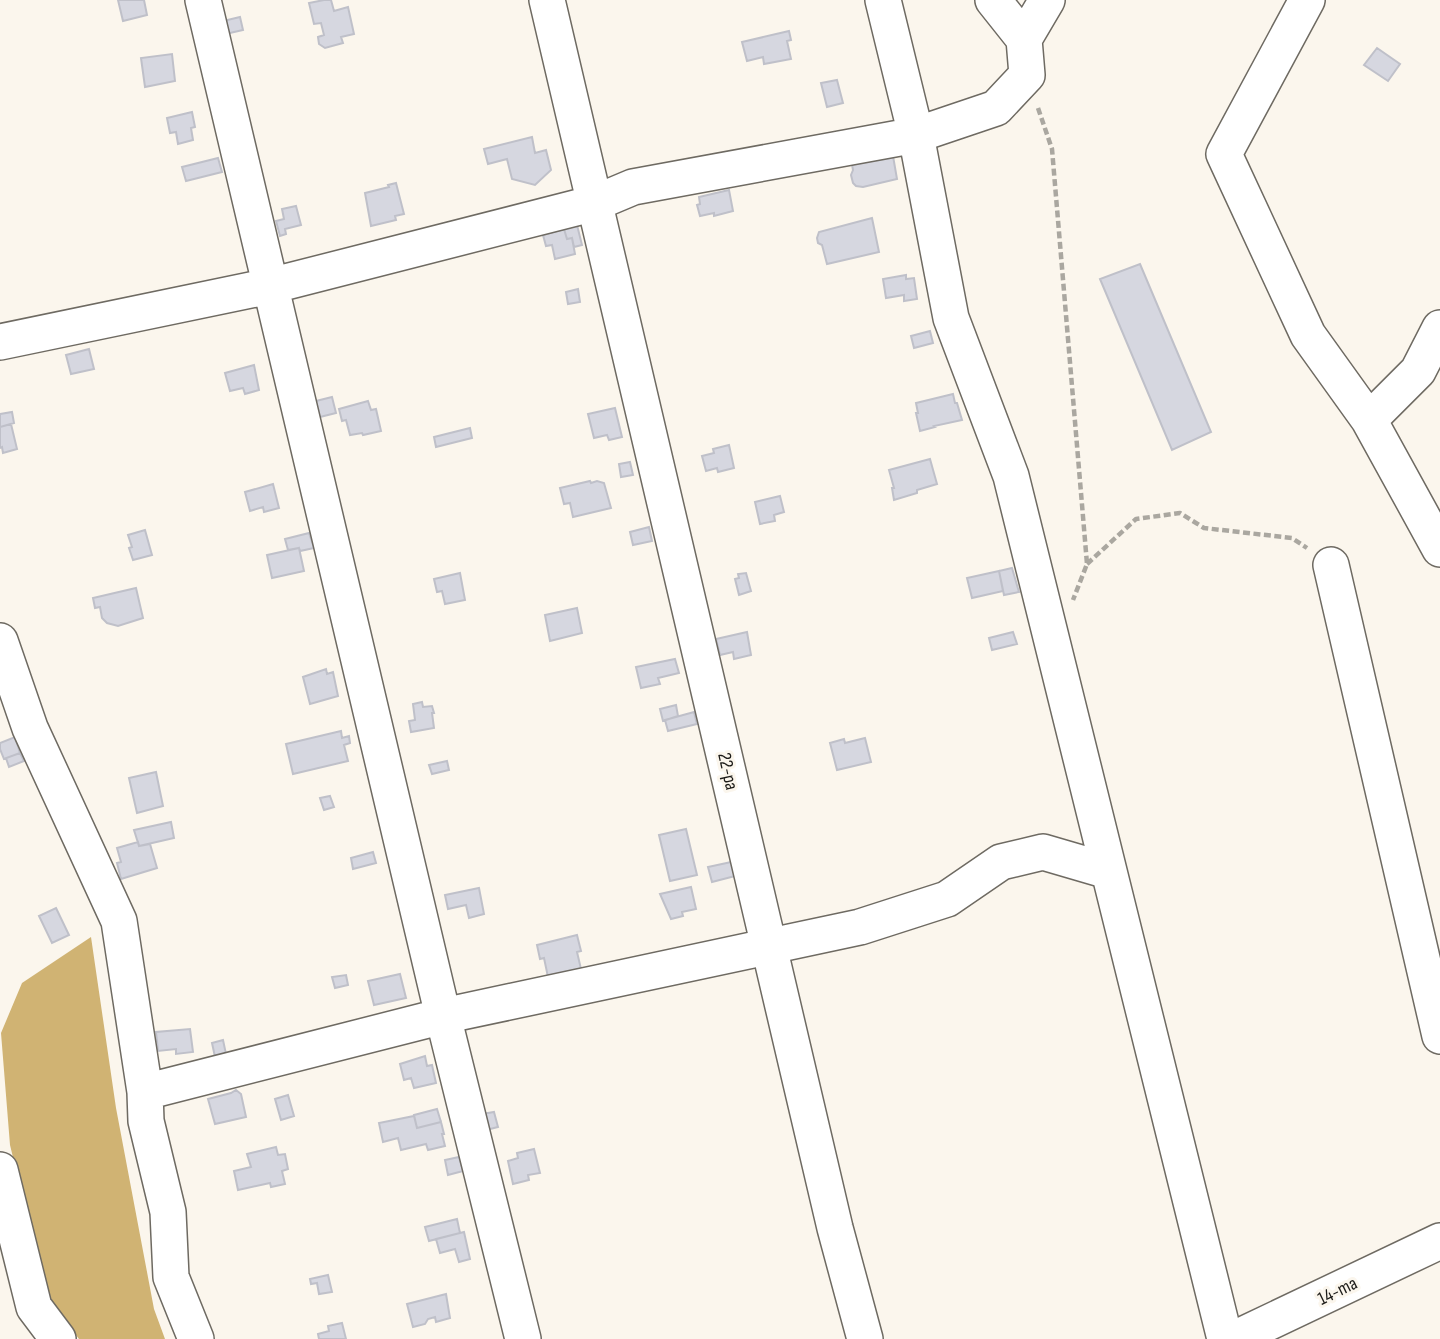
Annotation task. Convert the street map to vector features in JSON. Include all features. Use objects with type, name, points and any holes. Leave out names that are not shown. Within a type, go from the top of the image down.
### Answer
[{"type":"street","points":[[203,0],[443,1016],[523,1339]]},
{"type":"street","name":"22-ра","points":[[547,0],[835,1228],[865,1339]]},
{"type":"street","points":[[883,0],[916,135],[951,318],[1011,476],[1225,1339]]},
{"type":"street","points":[[0,342],[271,286],[595,203],[633,187],[916,135],[996,108],[1027,75],[1024,39],[993,0]]},
{"type":"street","points":[[1024,39],[1047,0]]},
{"type":"street","points":[[1307,0],[1224,154],[1308,335],[1368,420],[1440,549]]},
{"type":"street","points":[[1368,420],[1418,371],[1440,328]]},
{"type":"street","points":[[1331,565],[1440,1036]]},
{"type":"street","points":[[0,641],[30,728],[119,921],[145,1092],[146,1121],[168,1212],[171,1277],[196,1339]]},
{"type":"street","points":[[145,1092],[443,1016],[860,927],[947,900],[1000,862],[1043,852],[1108,871]]},
{"type":"street","points":[[0,1170],[34,1307],[58,1339]]},
{"type":"street","name":"14-та","points":[[1234,1339],[1440,1241]]},
{"type":"path","points":[[1027,75],[1052,149],[1087,564]]},
{"type":"path","points":[[1054,646],[1087,564],[1136,519],[1180,513],[1204,528],[1292,538],[1331,565]]},
{"type":"shaded area","points":[[91,937],[116,1108],[154,1309],[165,1339],[79,1339],[47,1297],[10,1145],[1,1033],[22,983]]},
{"type":"building","points":[[118,0],[144,0],[147,15],[123,21]]},
{"type":"building","points":[[331,0],[334,11],[348,7],[354,34],[341,37],[343,43],[325,48],[319,44],[318,37],[324,35],[321,23],[314,24],[309,3]]},
{"type":"building","points":[[240,17],[243,30],[221,35],[219,22]]},
{"type":"building","points":[[789,31],[791,40],[787,41],[791,59],[764,64],[763,57],[747,61],[742,42]]},
{"type":"building","points":[[1377,48],[1400,64],[1388,81],[1364,65]]},
{"type":"building","points":[[172,54],[175,81],[145,87],[141,58]]},
{"type":"building","points":[[837,80],[843,103],[827,107],[821,83]]},
{"type":"building","points":[[192,112],[195,127],[191,128],[193,140],[178,144],[176,132],[170,133],[167,118]]},
{"type":"building","points":[[532,137],[535,153],[546,150],[551,170],[535,185],[512,179],[507,159],[488,164],[484,149]]},
{"type":"building","points":[[893,156],[897,179],[863,187],[853,183],[851,159]]},
{"type":"building","points":[[218,158],[222,172],[186,181],[182,167]]},
{"type":"building","points":[[396,183],[404,214],[395,216],[396,220],[371,226],[365,193]]},
{"type":"building","points":[[729,190],[733,211],[700,216],[697,205],[700,204],[699,197]]},
{"type":"building","points":[[296,206],[301,225],[285,229],[286,234],[280,236],[276,221],[284,219],[282,209]]},
{"type":"building","points":[[575,217],[582,245],[574,247],[572,238],[567,239],[564,229],[543,235],[545,221]]},
{"type":"building","points":[[872,218],[879,252],[827,264],[822,245],[818,243],[819,232]]},
{"type":"building","points":[[564,229],[567,239],[572,238],[575,254],[555,259],[552,245],[546,246],[543,235]]},
{"type":"building","points":[[1140,264],[1211,432],[1172,450],[1100,279]]},
{"type":"building","points":[[906,275],[906,279],[914,278],[917,299],[904,301],[904,295],[886,298],[883,279]]},
{"type":"building","points":[[578,289],[580,302],[568,304],[566,292]]},
{"type":"building","points":[[930,331],[933,343],[914,348],[911,336]]},
{"type":"building","points":[[89,349],[94,369],[71,374],[66,355]]},
{"type":"building","points":[[254,365],[259,390],[245,394],[243,388],[230,391],[225,373]]},
{"type":"building","points":[[953,394],[962,420],[920,431],[916,403]]},
{"type":"building","points":[[332,397],[336,413],[308,420],[304,404]]},
{"type":"building","points":[[368,401],[371,410],[376,409],[381,431],[350,435],[346,420],[342,421],[339,409]]},
{"type":"building","points":[[615,408],[622,437],[609,440],[607,435],[594,438],[588,414]]},
{"type":"building","points":[[12,412],[14,423],[0,427],[0,414]]},
{"type":"building","points":[[11,424],[17,449],[3,453],[2,447],[0,448],[0,427]]},
{"type":"building","points":[[470,428],[472,438],[436,447],[434,437]]},
{"type":"building","points":[[729,445],[734,468],[718,472],[717,468],[706,471],[702,456],[714,453],[713,449]]},
{"type":"building","points":[[930,459],[937,484],[894,500],[889,470]]},
{"type":"building","points":[[630,462],[633,475],[621,477],[619,464]]},
{"type":"building","points":[[590,481],[604,483],[611,508],[573,517],[570,503],[564,504],[560,488]]},
{"type":"building","points":[[273,484],[279,508],[264,512],[263,507],[250,511],[245,492]]},
{"type":"building","points":[[780,496],[784,512],[774,515],[775,521],[760,524],[755,502]]},
{"type":"building","points":[[649,527],[652,541],[633,545],[630,532]]},
{"type":"building","points":[[145,530],[152,555],[133,560],[128,535]]},
{"type":"building","points":[[309,533],[314,548],[288,550],[285,539]]},
{"type":"building","points":[[299,548],[304,571],[272,578],[267,555]]},
{"type":"building","points":[[1012,568],[1019,592],[1004,595],[999,571]]},
{"type":"building","points":[[999,571],[1003,591],[972,598],[967,578]]},
{"type":"building","points":[[460,573],[465,600],[445,604],[442,591],[437,592],[434,579]]},
{"type":"building","points":[[746,573],[751,591],[739,595],[735,579],[739,578],[738,574]]},
{"type":"building","points":[[136,588],[143,618],[118,626],[107,623],[102,618],[100,607],[95,608],[93,598]]},
{"type":"building","points":[[577,608],[582,633],[550,641],[545,615]]},
{"type":"building","points":[[747,632],[751,655],[734,659],[733,652],[720,655],[716,639]]},
{"type":"building","points":[[1013,632],[1017,644],[992,650],[989,638]]},
{"type":"building","points":[[675,659],[679,673],[658,678],[660,684],[641,688],[636,667]]},
{"type":"building","points":[[326,669],[327,674],[333,672],[338,696],[310,704],[303,677]]},
{"type":"building","points":[[422,702],[423,707],[432,706],[434,728],[411,732],[409,721],[415,720],[413,704]]},
{"type":"building","points":[[676,705],[678,716],[663,721],[660,709]]},
{"type":"building","points":[[694,712],[697,724],[668,731],[665,720]]},
{"type":"building","points":[[341,731],[342,738],[349,736],[350,743],[344,745],[348,761],[293,774],[286,744]]},
{"type":"building","points":[[15,737],[20,753],[4,759],[0,743]]},
{"type":"building","points":[[865,738],[871,762],[837,770],[830,743],[844,739],[845,743]]},
{"type":"building","points":[[20,753],[24,761],[9,767],[6,758]]},
{"type":"building","points":[[447,761],[449,770],[432,774],[429,765]]},
{"type":"building","points":[[156,772],[163,806],[137,813],[129,778]]},
{"type":"building","points":[[330,796],[334,807],[324,810],[320,798]]},
{"type":"building","points":[[171,822],[174,838],[139,846],[134,830]]},
{"type":"building","points":[[686,829],[697,875],[670,881],[659,835]]},
{"type":"building","points":[[138,842],[139,846],[150,844],[157,868],[121,879],[117,863],[121,862],[117,848]]},
{"type":"building","points":[[373,852],[376,863],[353,869],[351,858]]},
{"type":"building","points":[[736,861],[739,875],[712,882],[708,867]]},
{"type":"building","points":[[691,887],[696,909],[682,912],[683,916],[671,919],[660,894]]},
{"type":"building","points":[[479,888],[484,914],[469,918],[466,905],[448,909],[445,895]]},
{"type":"building","points":[[56,908],[69,935],[52,943],[39,916]]},
{"type":"building","points":[[577,935],[581,951],[577,952],[581,969],[548,977],[544,958],[540,959],[537,945]]},
{"type":"building","points":[[400,974],[406,998],[374,1005],[368,981]]},
{"type":"building","points":[[346,975],[348,985],[335,988],[332,977]]},
{"type":"building","points":[[190,1029],[193,1052],[176,1054],[176,1049],[158,1051],[156,1032]]},
{"type":"building","points":[[223,1040],[226,1054],[215,1057],[212,1043]]},
{"type":"building","points":[[425,1056],[427,1066],[432,1065],[436,1083],[414,1088],[411,1078],[404,1080],[400,1064]]},
{"type":"building","points":[[236,1090],[241,1094],[246,1117],[215,1124],[208,1099]]},
{"type":"building","points":[[288,1095],[294,1116],[281,1120],[275,1099]]},
{"type":"building","points":[[437,1109],[441,1122],[417,1128],[414,1115]]},
{"type":"building","points":[[494,1112],[498,1127],[486,1130],[482,1114]]},
{"type":"building","points":[[414,1116],[417,1128],[441,1122],[445,1146],[428,1150],[426,1144],[401,1150],[398,1138],[383,1142],[379,1123]]},
{"type":"building","points":[[276,1147],[278,1155],[285,1154],[288,1169],[282,1171],[285,1184],[271,1187],[270,1183],[238,1190],[234,1171],[251,1167],[247,1154]]},
{"type":"building","points":[[534,1149],[540,1173],[528,1175],[529,1180],[513,1184],[508,1161],[518,1158],[517,1153]]},
{"type":"building","points":[[459,1157],[463,1171],[448,1175],[445,1160]]},
{"type":"building","points":[[457,1219],[460,1233],[429,1241],[425,1227]]},
{"type":"building","points":[[464,1232],[470,1259],[459,1262],[455,1249],[440,1253],[436,1239]]},
{"type":"building","points":[[328,1275],[332,1292],[319,1294],[317,1283],[311,1284],[310,1279]]},
{"type":"building","points":[[446,1294],[450,1318],[436,1322],[435,1317],[428,1319],[425,1324],[413,1327],[407,1304]]},
{"type":"building","points":[[342,1323],[346,1339],[319,1339],[318,1334],[329,1331],[328,1326]]}]
